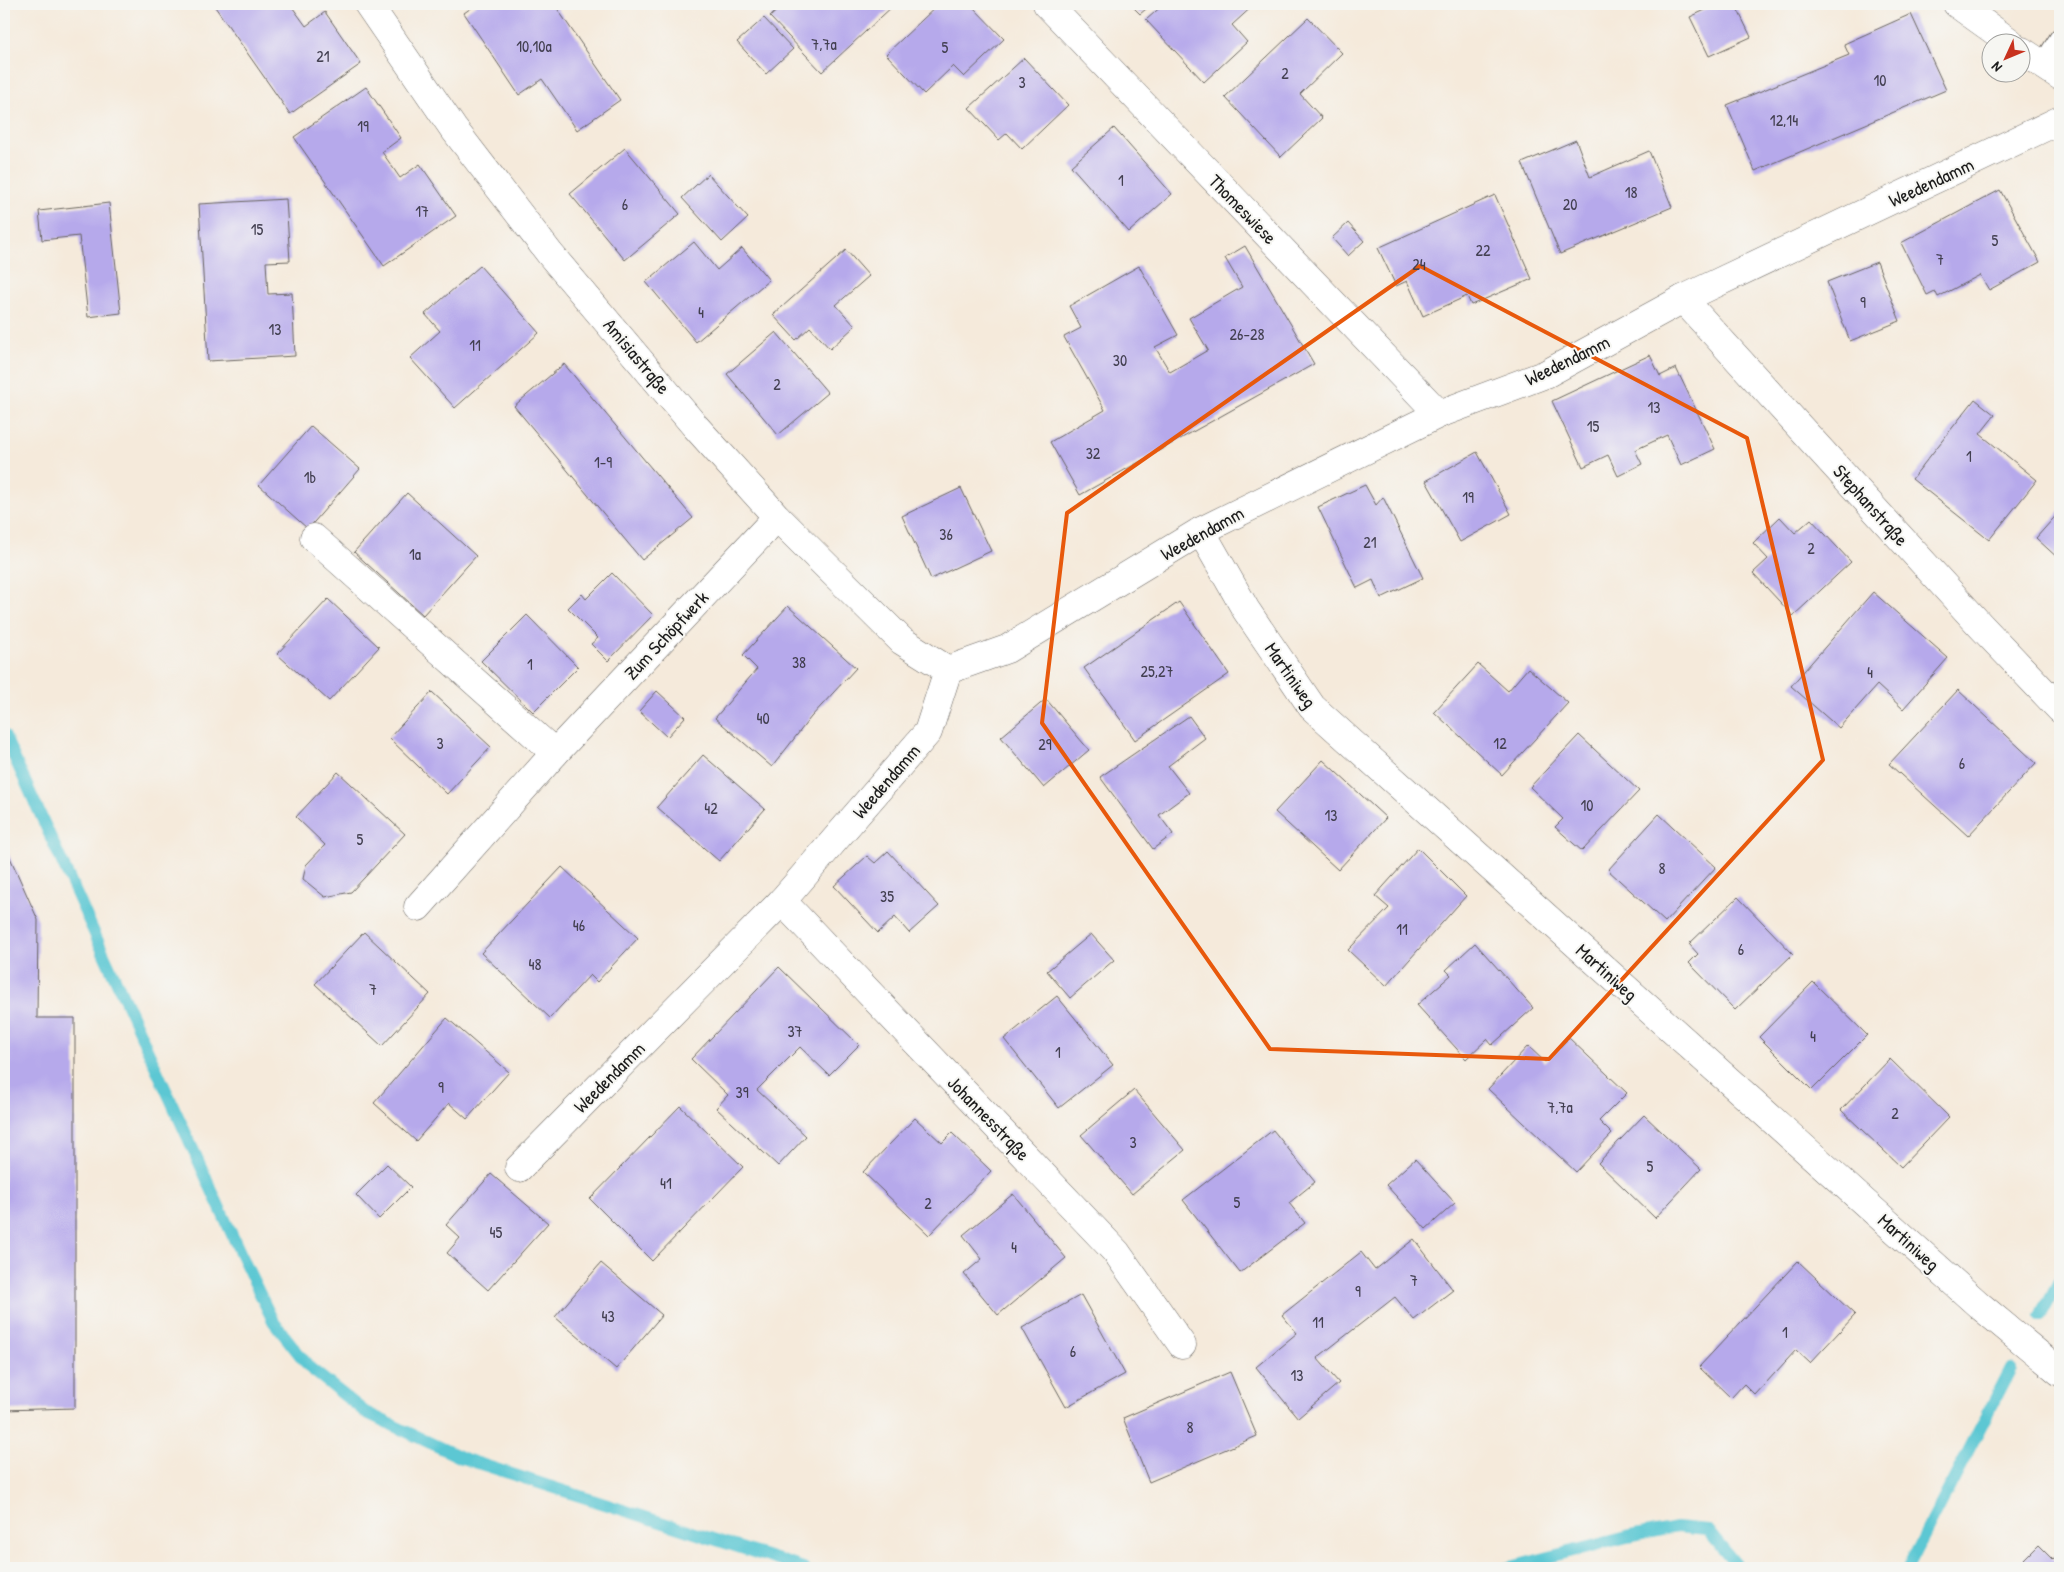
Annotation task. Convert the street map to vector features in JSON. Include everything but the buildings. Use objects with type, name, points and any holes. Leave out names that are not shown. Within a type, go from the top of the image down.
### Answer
[{"type":"street","name":"Amisiastraße","points":[[368,4],[453,128],[550,254],[695,426],[776,517],[902,642],[948,670]]},
{"type":"street","name":"Thomeswiese","points":[[1047,4],[1439,414]]},
{"type":"street","points":[[1957,4],[1996,32]]},
{"type":"street","name":"Weedendamm","points":[[518,1168],[782,901],[928,732],[948,670],[1007,650],[1201,531],[1439,414],[1546,374],[1683,299],[2060,120]]},
{"type":"street","name":"Stephanstraße","points":[[1683,299],[1980,626],[2060,709]]},
{"type":"street","name":"Zum Schöpfwerk","points":[[418,907],[555,752],[776,517]]},
{"type":"street","name":"Martiniweg","points":[[1201,531],[1246,610],[1312,708],[1979,1305],[2054,1367]]},
{"type":"street","points":[[314,538],[555,752]]},
{"type":"street","name":"Johannesstraße","points":[[782,901],[1117,1253],[1182,1345]]},
{"type":"lane","points":[[2041,64],[2060,38]]},
{"type":"highlighted area","points":[[1420,266],[1747,438],[1823,760],[1549,1059],[1270,1049],[1042,723],[1067,513]]},
{"type":"waterway","points":[[4,735],[273,1321],[310,1368],[365,1412],[462,1458],[803,1568]]},
{"type":"waterway","points":[[2041,1316],[2060,1280]]},
{"type":"waterway","points":[[1908,1568],[2011,1368]]},
{"type":"waterway","points":[[1507,1568],[1627,1537],[1676,1527],[1708,1530],[1739,1568]]}]
